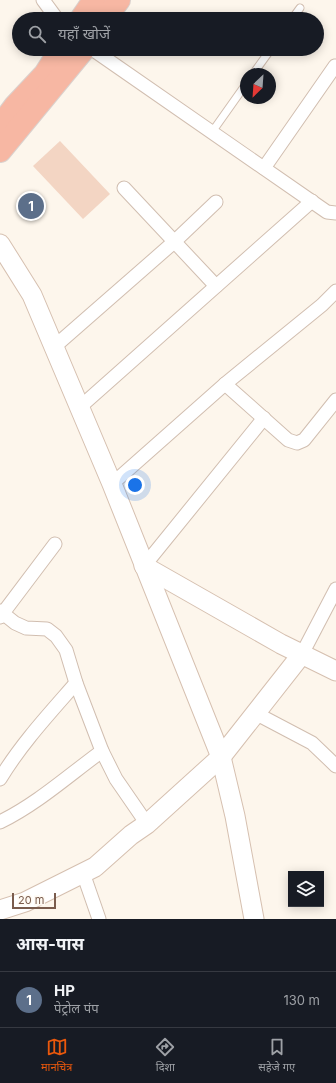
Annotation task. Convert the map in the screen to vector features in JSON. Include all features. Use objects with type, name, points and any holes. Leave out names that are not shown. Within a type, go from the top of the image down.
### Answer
[{"type":"highway","points":[[86,12],[94,0]]},
{"type":"highway","points":[[110,12],[119,0]]},
{"type":"highway","points":[[0,126],[14,106],[45,74],[57,56]]},
{"type":"highway","points":[[1,148],[78,56]]},
{"type":"street","points":[[43,0],[52,12]]},
{"type":"street","points":[[102,56],[327,212],[336,213]]},
{"type":"street","points":[[264,168],[334,66]]},
{"type":"street","points":[[124,188],[216,286]]},
{"type":"street","points":[[79,408],[312,201]]},
{"type":"street","points":[[54,348],[174,242],[216,202]]},
{"type":"street","points":[[0,244],[32,295],[112,484],[221,757],[235,816],[254,919]]},
{"type":"street","points":[[112,484],[225,384],[322,305],[336,291]]},
{"type":"street","points":[[225,384],[288,440],[297,443],[304,440],[336,400]]},
{"type":"street","points":[[144,566],[264,418]]},
{"type":"street","points":[[55,544],[1,614],[26,628],[47,629],[56,636],[66,650],[76,683],[102,751],[116,779],[147,824]]},
{"type":"street","points":[[144,566],[302,654],[336,671]]},
{"type":"street","points":[[0,910],[25,902],[95,867],[131,835],[147,824],[221,757],[302,654],[336,590]]},
{"type":"street","points":[[0,779],[28,738],[76,683]]},
{"type":"street","points":[[255,713],[312,743],[336,766]]},
{"type":"street","points":[[0,822],[14,815],[40,798],[102,751]]},
{"type":"street","points":[[83,872],[99,919]]},
{"type":"lane","points":[[297,12],[300,8]]},
{"type":"lane","points":[[257,68],[266,56]]},
{"type":"lane","points":[[212,132],[240,92]]},
{"type":"building","points":[[60,141],[110,194],[83,219],[33,166]]},
{"type":"place","name":"HP","points":[[31,206]]}]
